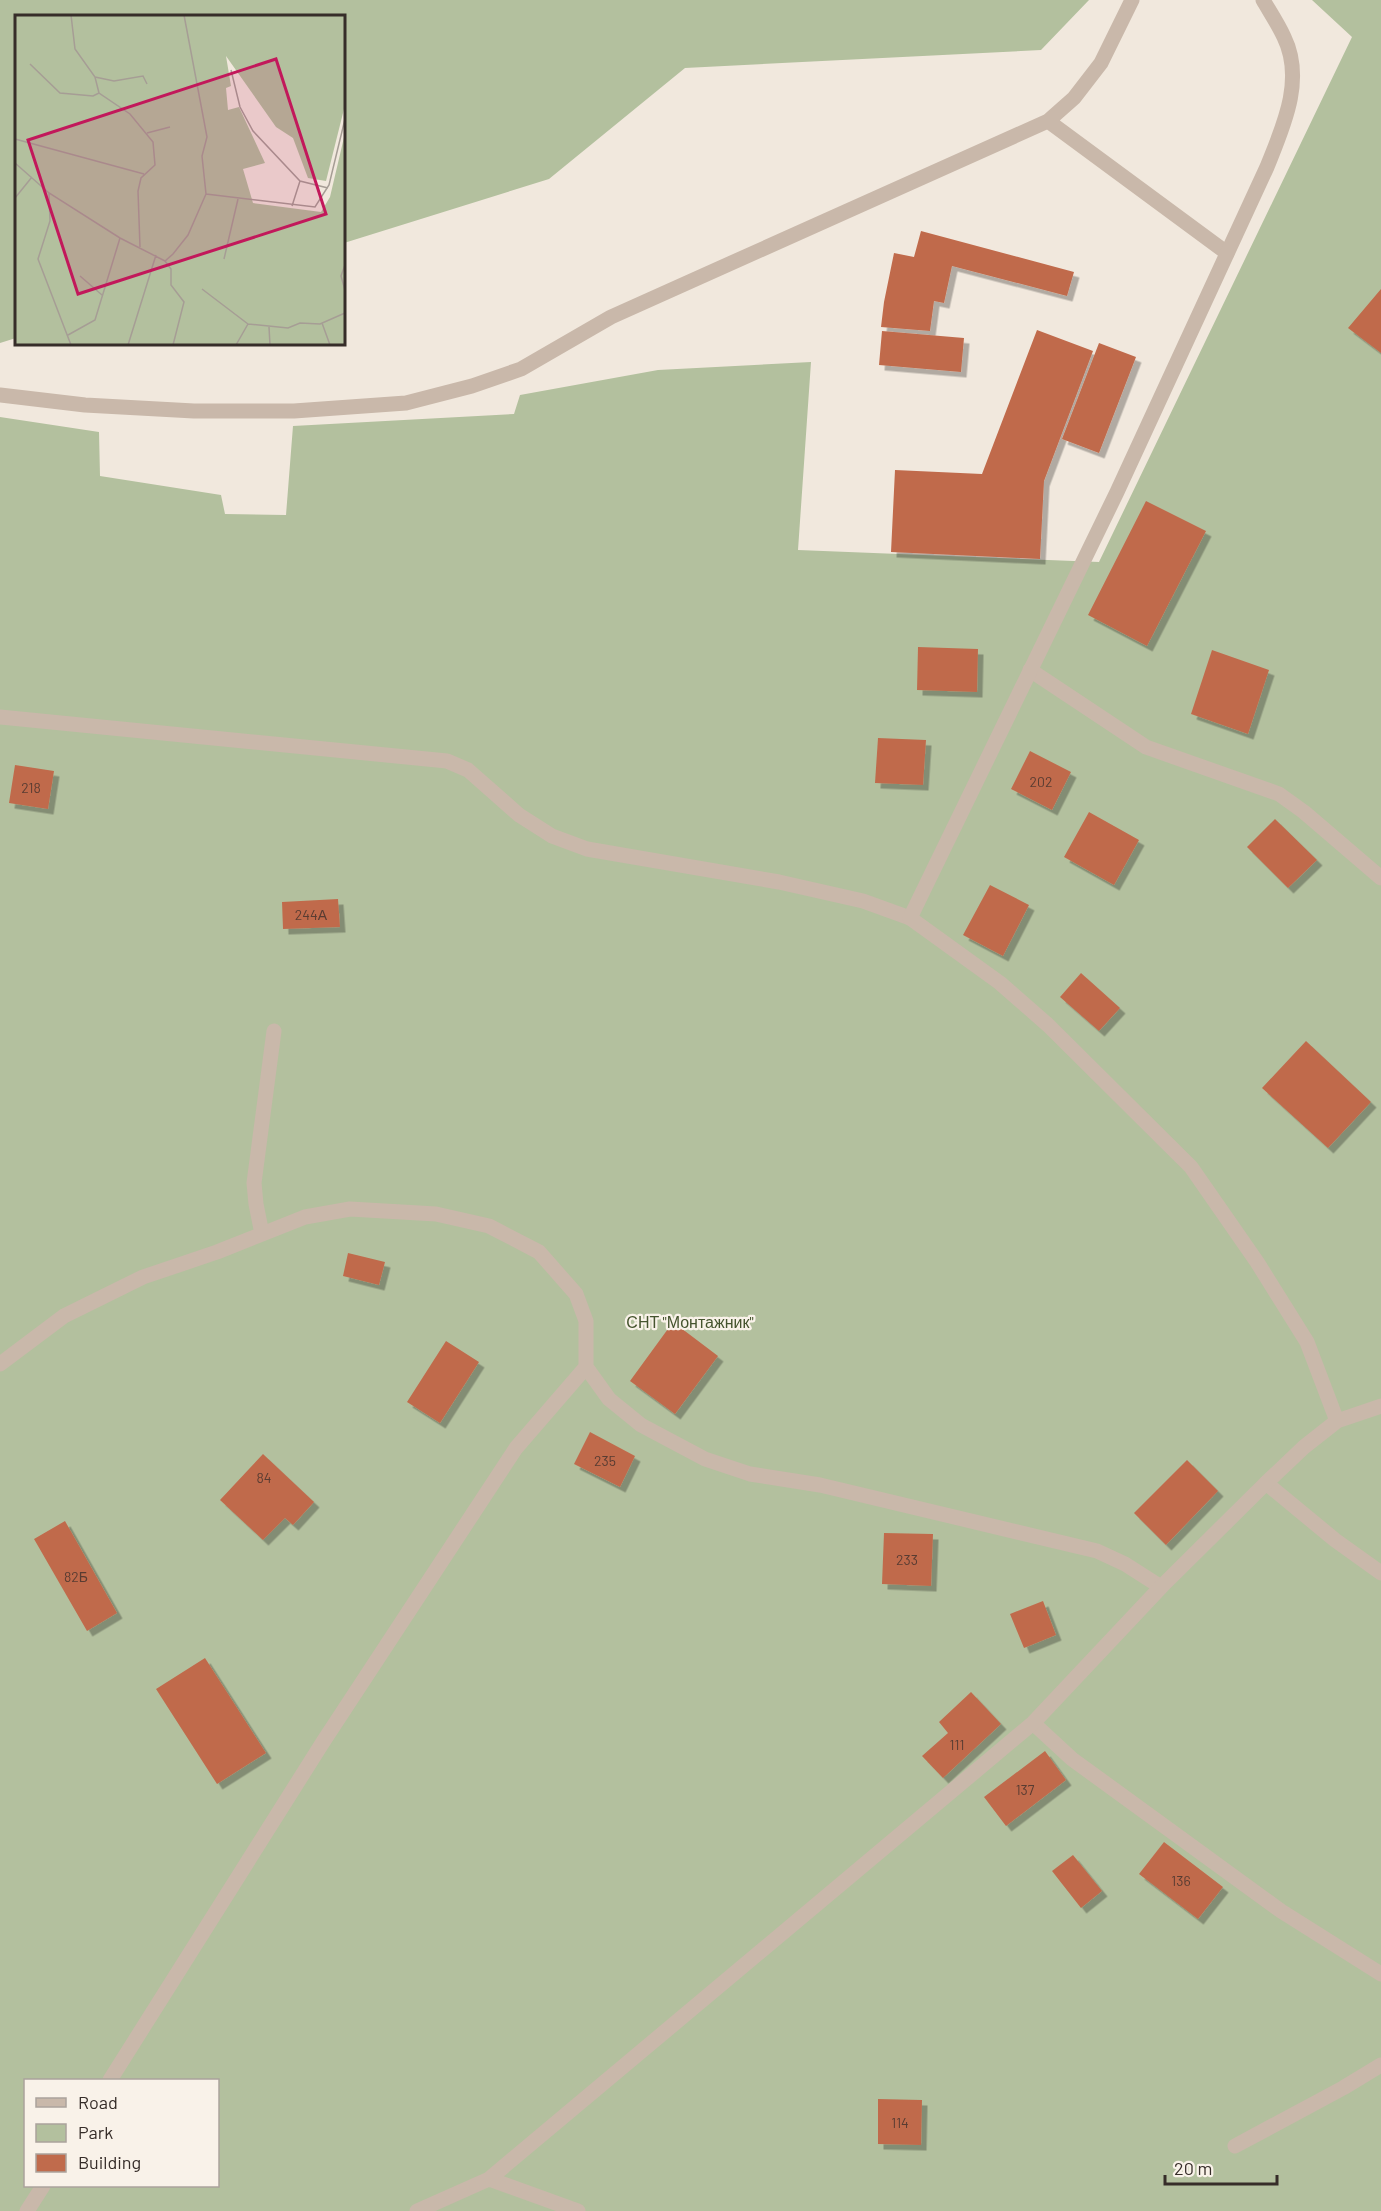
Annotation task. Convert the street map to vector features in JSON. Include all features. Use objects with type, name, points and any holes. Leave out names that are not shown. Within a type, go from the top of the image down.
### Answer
[{"type":"street","points":[[0,395],[85,405],[194,411],[294,411],[406,403],[472,386],[520,369],[611,317],[1048,121],[1074,98],[1101,63],[1132,0]]},
{"type":"street","points":[[910,918],[1117,492],[1267,167],[1288,115],[1293,72],[1286,38],[1263,0]]},
{"type":"street","points":[[1048,121],[1227,254]]},
{"type":"street","points":[[1030,670],[1146,747],[1279,794],[1305,812],[1381,878]]},
{"type":"street","points":[[0,717],[447,761],[468,770],[519,815],[544,830],[587,849],[779,882],[863,901],[910,918],[1000,983],[1048,1025],[1191,1167],[1257,1262],[1307,1342],[1337,1421]]},
{"type":"street","points":[[262,1234],[254,1183],[274,1031]]},
{"type":"street","points":[[0,1364],[64,1316],[143,1277],[217,1252],[305,1217],[350,1209],[436,1214],[489,1226],[539,1252],[576,1294],[586,1321],[586,1367],[609,1400],[641,1425],[705,1459],[750,1474],[819,1485],[1096,1551],[1125,1564],[1161,1587]]},
{"type":"street","points":[[111,2079],[323,1742],[516,1448],[586,1367]]},
{"type":"street","points":[[417,2211],[489,2179],[1033,1723],[1161,1587],[1304,1447],[1337,1421],[1381,1406]]},
{"type":"street","points":[[1266,1483],[1335,1540],[1381,1573]]},
{"type":"street","points":[[1033,1723],[1072,1759],[1272,1904],[1381,1974]]},
{"type":"street","points":[[1235,2146],[1381,2065]]},
{"type":"street","points":[[489,2179],[578,2211]]},
{"type":"street","points":[[27,2211],[42,2187]]},
{"type":"green space","points":[[0,0],[1089,0],[1041,50],[685,68],[549,179],[345,243],[345,15],[15,15],[15,338],[0,343]]},
{"type":"green space","name":"СНТ \"Монтажник\"","points":[[1312,0],[1381,0],[1381,2211],[0,2211],[0,417],[99,432],[100,476],[221,495],[225,514],[286,515],[293,426],[514,414],[520,395],[658,370],[811,362],[798,550],[1099,562],[1352,37]]},
{"type":"building","points":[[921,231],[1074,272],[1067,296],[952,266],[944,303],[934,301],[930,331],[881,327],[894,253],[914,257]]},
{"type":"building","points":[[1381,289],[1381,353],[1348,328]]},
{"type":"building","points":[[1037,330],[1093,351],[1044,481],[1040,559],[891,552],[895,470],[982,474]]},
{"type":"building","points":[[882,331],[964,338],[961,372],[879,365]]},
{"type":"building","points":[[1099,343],[1136,357],[1099,453],[1062,439]]},
{"type":"building","points":[[1146,501],[1206,531],[1147,646],[1088,615]]},
{"type":"building","points":[[918,647],[978,649],[977,692],[917,690]]},
{"type":"building","points":[[1212,650],[1269,670],[1248,734],[1191,714]]},
{"type":"building","points":[[878,738],[926,740],[923,785],[875,783]]},
{"type":"building","points":[[1030,751],[1071,772],[1052,810],[1011,789]]},
{"type":"building","points":[[15,765],[54,771],[48,809],[9,803]]},
{"type":"building","points":[[1089,812],[1139,840],[1114,885],[1064,857]]},
{"type":"building","points":[[1275,819],[1317,860],[1288,888],[1247,847]]},
{"type":"building","points":[[990,885],[1029,905],[1003,956],[963,935]]},
{"type":"building","points":[[338,899],[340,927],[283,929],[282,902]]},
{"type":"building","points":[[1081,973],[1120,1008],[1099,1031],[1060,997]]},
{"type":"building","points":[[1306,1041],[1371,1102],[1328,1148],[1262,1088]]},
{"type":"building","points":[[348,1253],[385,1262],[379,1285],[343,1276]]},
{"type":"building","points":[[673,1322],[718,1356],[675,1414],[630,1381]]},
{"type":"building","points":[[446,1341],[479,1362],[440,1423],[407,1402]]},
{"type":"building","points":[[590,1432],[635,1456],[620,1487],[574,1464]]},
{"type":"building","points":[[263,1454],[314,1502],[293,1525],[285,1518],[263,1540],[220,1500]]},
{"type":"building","points":[[1187,1460],[1218,1491],[1166,1545],[1134,1513]]},
{"type":"building","points":[[65,1521],[117,1613],[87,1631],[34,1539]]},
{"type":"building","points":[[884,1533],[933,1534],[931,1586],[882,1584]]},
{"type":"building","points":[[1043,1601],[1056,1635],[1024,1648],[1010,1614]]},
{"type":"building","points":[[205,1658],[266,1753],[217,1784],[156,1689]]},
{"type":"building","points":[[971,1692],[1001,1724],[943,1778],[922,1756],[948,1733],[939,1722]]},
{"type":"building","points":[[1045,1751],[1066,1780],[1006,1826],[984,1797]]},
{"type":"building","points":[[1164,1842],[1223,1887],[1198,1919],[1139,1874]]},
{"type":"building","points":[[1073,1855],[1102,1891],[1081,1908],[1052,1871]]},
{"type":"building","points":[[878,2099],[922,2100],[921,2145],[878,2144]]}]
